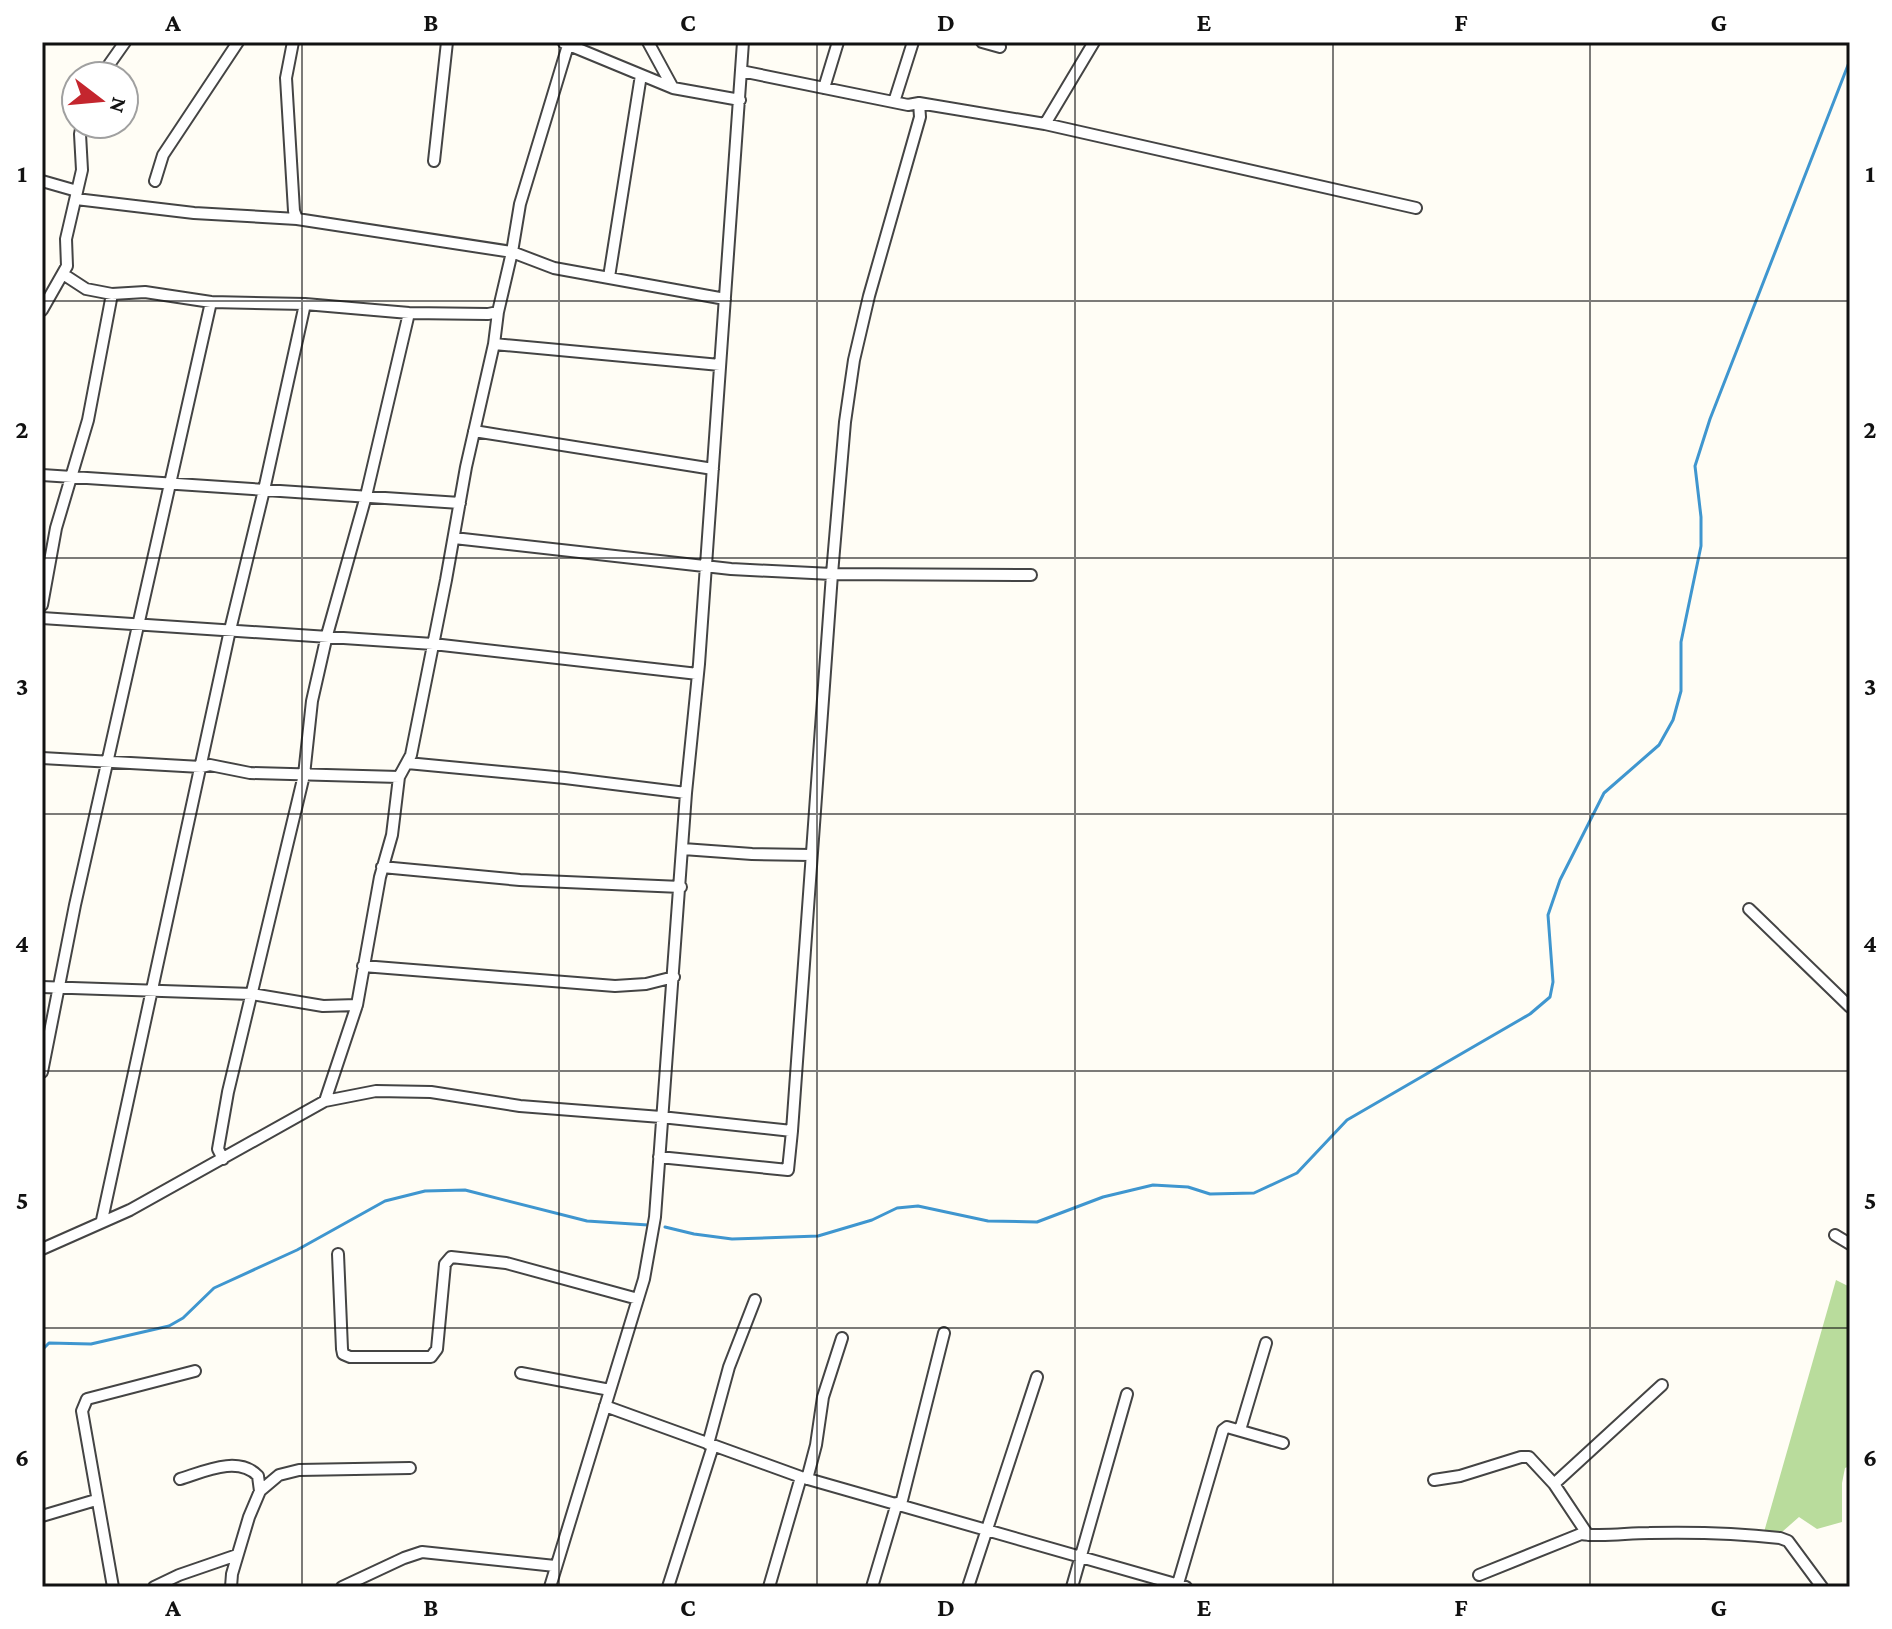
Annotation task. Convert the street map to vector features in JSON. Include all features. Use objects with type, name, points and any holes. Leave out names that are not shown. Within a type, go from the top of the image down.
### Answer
[{"type":"street","points":[[112,60],[125,42]]},
{"type":"street","points":[[155,181],[163,155],[238,42]]},
{"type":"street","points":[[293,42],[286,78],[297,219]]},
{"type":"street","points":[[434,161],[447,42]]},
{"type":"street","points":[[648,42],[673,88]]},
{"type":"street","points":[[550,1587],[644,1279],[655,1217],[743,42]]},
{"type":"street","points":[[824,88],[838,42]]},
{"type":"street","points":[[894,102],[913,42]]},
{"type":"street","points":[[982,42],[1000,47]]},
{"type":"street","points":[[1045,124],[1094,42]]},
{"type":"street","points":[[325,1101],[357,1005],[382,867],[392,835],[399,777],[407,763],[433,644],[520,204],[567,43],[673,88],[740,100]]},
{"type":"street","points":[[741,71],[908,105],[919,103],[1045,124],[1416,208]]},
{"type":"street","points":[[609,277],[641,75]]},
{"type":"street","points":[[659,1157],[788,1170],[832,574],[854,360],[920,117],[919,103]]},
{"type":"street","points":[[42,310],[63,274],[68,255],[66,239],[82,170],[80,140]]},
{"type":"street","points":[[42,181],[76,195],[207,214],[297,219],[512,252],[554,268],[725,299]]},
{"type":"street","points":[[63,274],[86,289],[112,294],[145,292],[211,302],[305,304],[409,313],[498,312]]},
{"type":"street","points":[[42,605],[56,528],[88,420],[112,294]]},
{"type":"street","points":[[42,1072],[137,623],[211,302]]},
{"type":"street","points":[[102,1220],[230,630],[305,304]]},
{"type":"street","points":[[223,1159],[218,1149],[228,1092],[304,775],[312,701],[366,496],[409,313]]},
{"type":"street","points":[[494,344],[720,365]]},
{"type":"street","points":[[474,431],[713,469]]},
{"type":"street","points":[[42,475],[460,503]]},
{"type":"street","points":[[454,538],[706,566],[832,574],[1031,575]]},
{"type":"street","points":[[42,618],[433,644],[698,674]]},
{"type":"street","points":[[42,758],[210,765],[250,773],[399,777]]},
{"type":"street","points":[[407,763],[686,793]]},
{"type":"street","points":[[683,849],[811,855]]},
{"type":"street","points":[[382,867],[520,880],[681,887]]},
{"type":"street","points":[[1749,909],[1850,1007]]},
{"type":"street","points":[[363,966],[615,986],[646,984],[674,977]]},
{"type":"street","points":[[42,987],[252,994],[329,1007],[357,1005]]},
{"type":"street","points":[[42,1249],[130,1210],[325,1101],[376,1091],[431,1092],[520,1106],[792,1131]]},
{"type":"street","points":[[1835,1235],[1850,1244]]},
{"type":"street","points":[[338,1254],[342,1349],[343,1354],[350,1357],[431,1357],[437,1349],[445,1264],[451,1257],[506,1263],[638,1299]]},
{"type":"street","points":[[668,1587],[711,1445],[729,1367],[755,1300]]},
{"type":"street","points":[[872,1587],[899,1504],[944,1333]]},
{"type":"street","points":[[769,1587],[816,1445],[823,1397],[842,1338]]},
{"type":"street","points":[[1240,1430],[1266,1343]]},
{"type":"street","points":[[113,1587],[96,1500],[83,1403],[87,1399],[195,1371]]},
{"type":"street","points":[[521,1373],[610,1390]]},
{"type":"street","points":[[968,1587],[1037,1377]]},
{"type":"street","points":[[1554,1484],[1662,1385]]},
{"type":"street","points":[[1072,1587],[1127,1394]]},
{"type":"street","points":[[605,1406],[804,1478],[1180,1586],[1220,1435],[1227,1427],[1283,1443]]},
{"type":"street","points":[[1434,1480],[1529,1457],[1554,1484],[1588,1535]]},
{"type":"street","points":[[180,1479],[225,1466],[243,1467],[258,1476],[260,1491]]},
{"type":"street","points":[[231,1587],[237,1555],[260,1491],[279,1475],[299,1470],[410,1468]]},
{"type":"street","points":[[42,1516],[96,1500]]},
{"type":"street","points":[[1479,1575],[1540,1553],[1577,1535],[1723,1531],[1780,1538],[1793,1546],[1822,1587]]},
{"type":"street","points":[[342,1587],[422,1552],[555,1566]]},
{"type":"street","points":[[154,1587],[237,1555]]},
{"type":"green space","points":[[1836,1280],[1850,1287],[1850,1466],[1845,1468],[1842,1483],[1842,1522],[1817,1529],[1799,1517],[1782,1532],[1764,1532]]},
{"type":"waterway","points":[[665,1227],[732,1239],[818,1236],[872,1220],[897,1208],[918,1206],[988,1221],[1037,1222],[1103,1197],[1153,1185],[1188,1187],[1210,1194],[1254,1193],[1297,1173],[1347,1120],[1530,1014],[1550,997],[1553,982],[1548,915],[1560,880],[1604,793],[1659,745],[1673,720],[1681,691],[1681,642],[1701,546],[1695,466],[1710,419],[1850,60]]},
{"type":"waterway","points":[[42,1350],[49,1343],[91,1344],[169,1326],[183,1318],[214,1288],[297,1250],[385,1201],[425,1191],[465,1190],[587,1221],[648,1225]]}]
